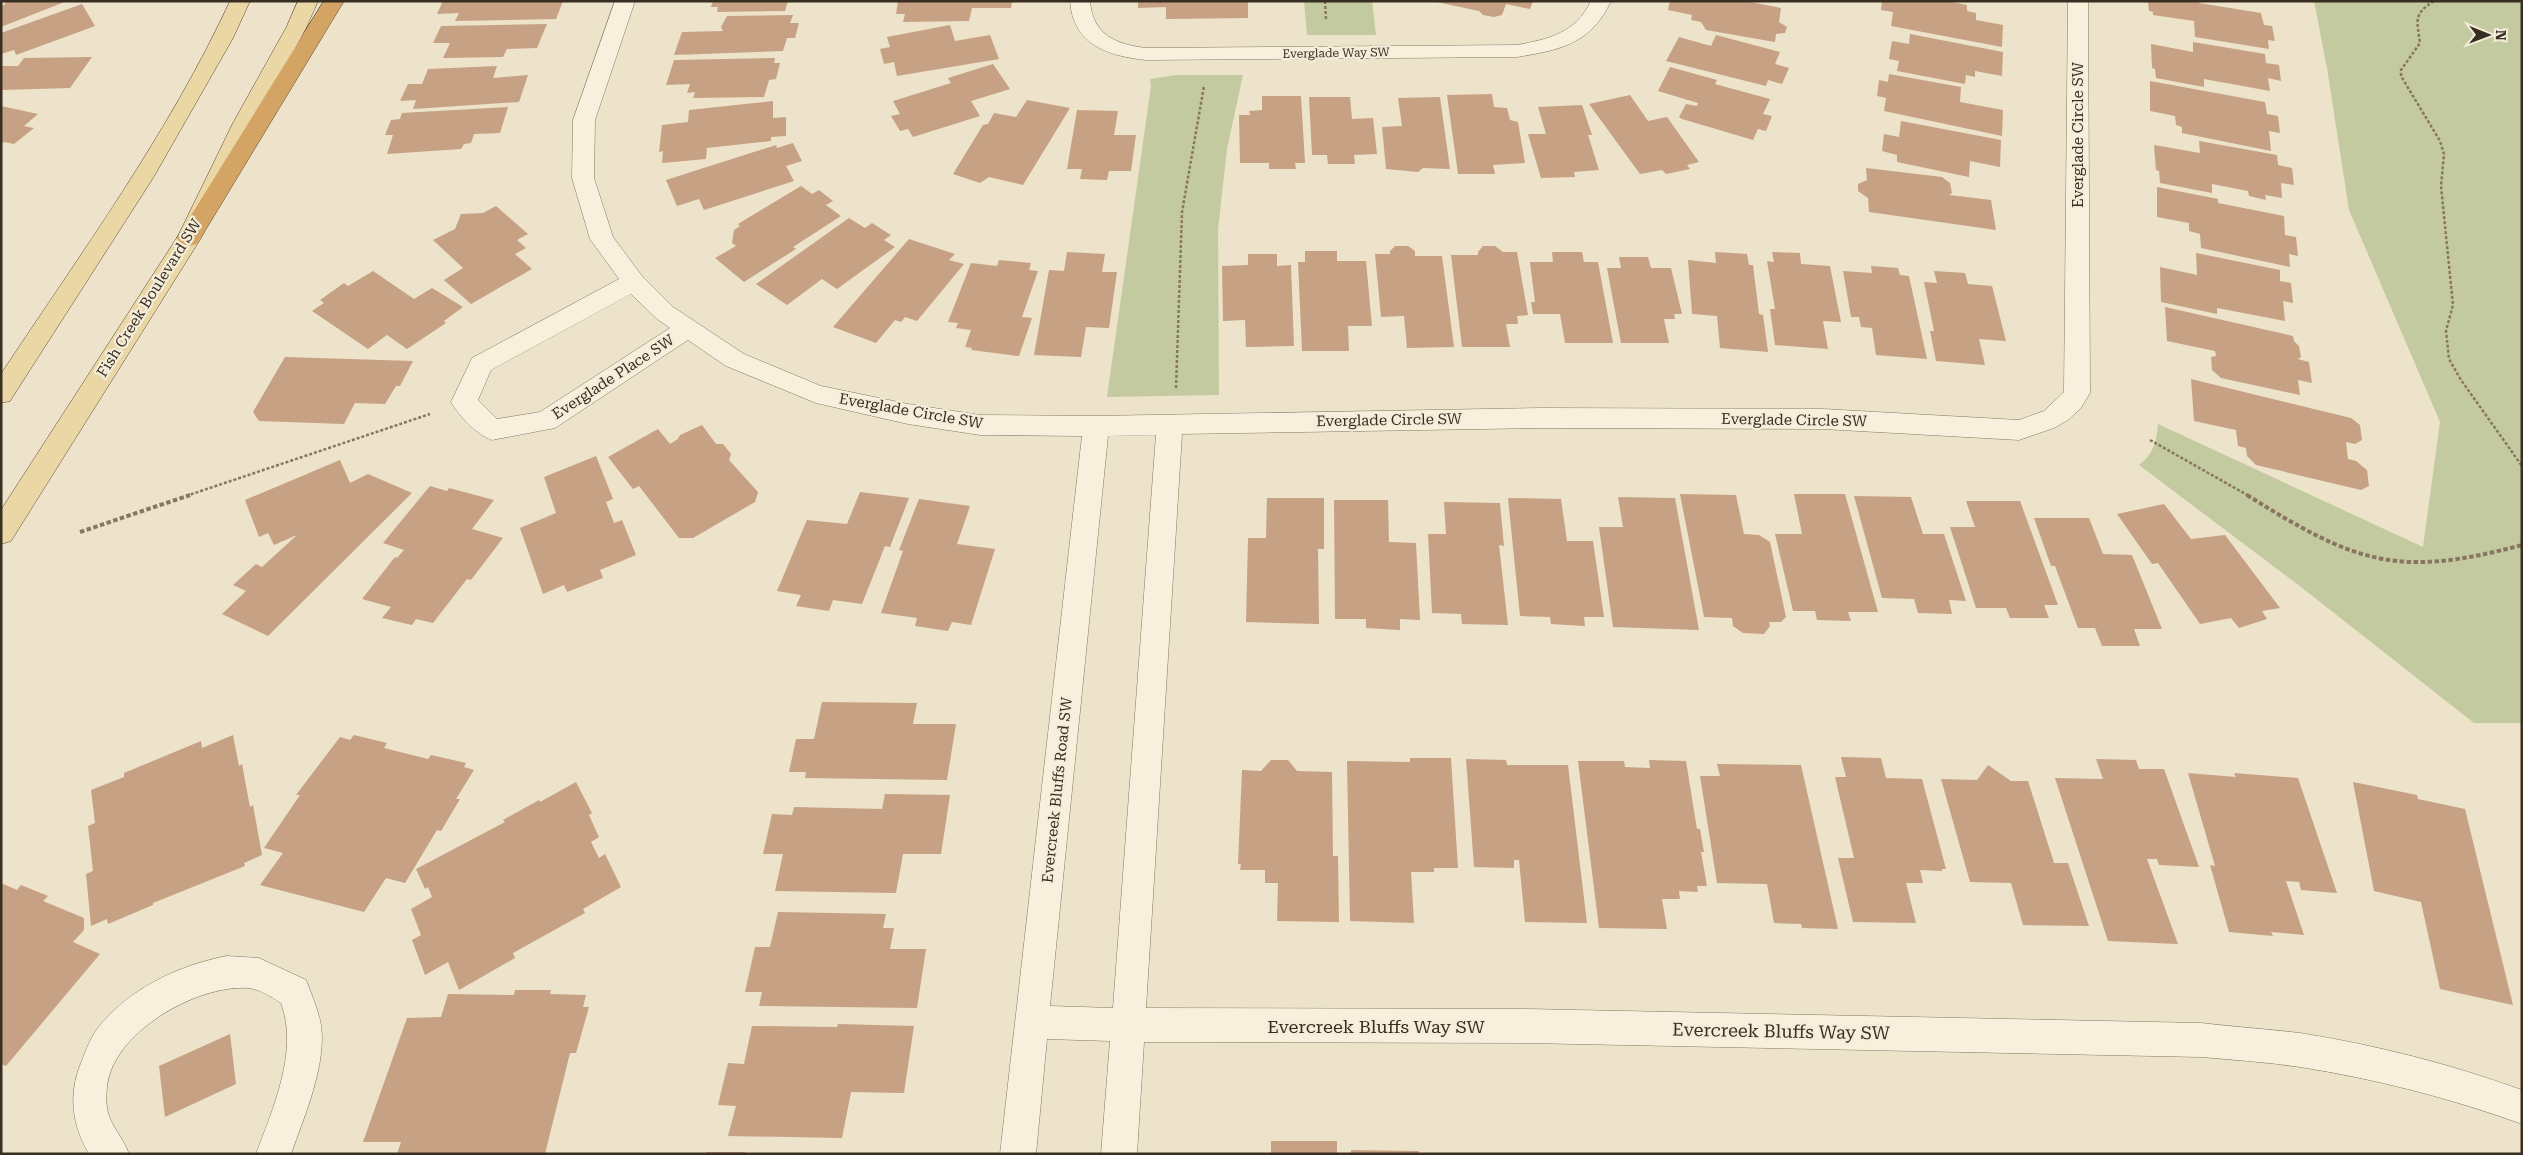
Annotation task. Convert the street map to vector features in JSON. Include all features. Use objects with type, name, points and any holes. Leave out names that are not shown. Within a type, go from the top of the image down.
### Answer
[{"type":"highway","points":[[189,238],[334,1]]},
{"type":"main road","points":[[1,394],[142,178],[223,38],[240,1]]},
{"type":"main road","name":"Fish Creek Boulevard SW","points":[[1,533],[189,238],[244,123],[296,28],[308,1]]},
{"type":"street","name":"Everglade Circle SW","points":[[625,1],[584,120],[583,178],[602,240],[634,282],[665,313],[735,360],[816,394],[908,414],[980,425],[1096,426],[1173,410],[1542,418],[1823,419],[2019,430],[2042,424],[2070,407],[2078,393],[2076,292],[2080,135],[2078,1]]},
{"type":"street","name":"Everglade Way SW","points":[[1080,1],[1079,11],[1083,23],[1095,37],[1125,53],[1146,54],[1517,51],[1540,47],[1573,36],[1587,26],[1597,12],[1600,1]]},
{"type":"street","points":[[464,402],[481,364],[634,282]]},
{"type":"street","name":"Everglade Place SW","points":[[464,402],[492,430],[546,421],[688,328]]},
{"type":"street","points":[[1119,1154],[1173,410]]},
{"type":"street","name":"Evercreek Bluffs Road SW","points":[[1018,1154],[1096,426]]},
{"type":"street","points":[[112,1154],[106,1148],[90,1119],[90,1084],[109,1041],[133,1017],[164,996],[204,977],[225,972],[248,972],[270,978],[294,992],[304,1022],[301,1056],[290,1108],[272,1154]]},
{"type":"street","name":"Evercreek Bluffs Way SW","points":[[1033,1022],[1128,1025],[1527,1026],[2201,1040],[2311,1052],[2378,1065],[2478,1091],[2522,1107]]},
{"type":"path","points":[[2434,1],[2422,9],[2417,16],[2420,43],[2401,70],[2406,86],[2440,141],[2444,154],[2441,186],[2453,305],[2446,331],[2446,347],[2449,359],[2461,380],[2522,466]]},
{"type":"path","points":[[1173,410],[1178,362],[1182,212],[1211,54]]},
{"type":"path","points":[[80,532],[464,402]]},
{"type":"path","points":[[2150,440],[2286,519],[2340,547],[2362,556],[2386,561],[2421,563],[2490,554],[2522,544]]},
{"type":"green space","points":[[1304,1],[1372,1],[1376,35],[1307,35]]},
{"type":"green space","points":[[2314,1],[2522,1],[2522,723],[2474,723],[2301,587],[2139,465],[2151,452],[2157,436],[2158,424],[2423,547],[2440,422],[2349,210],[2327,68]]},
{"type":"green space","points":[[1176,75],[1243,75],[1227,149],[1218,229],[1219,395],[1107,397],[1151,86],[1150,79]]},
{"type":"building","points":[[4,1],[67,1],[1,27],[1,6],[6,4]]},
{"type":"building","points":[[443,1],[563,1],[556,19],[455,21],[459,13],[437,14]]},
{"type":"building","points":[[713,1],[788,1],[785,11],[717,12],[718,7],[711,7]]},
{"type":"building","points":[[898,1],[1012,1],[1011,8],[972,8],[969,21],[903,22],[905,14],[896,14]]},
{"type":"building","points":[[1138,1],[1248,1],[1248,18],[1166,19],[1166,7],[1138,8]]},
{"type":"building","points":[[1432,1],[1533,1],[1530,9],[1506,4],[1502,15],[1494,17],[1483,15],[1479,11]]},
{"type":"building","points":[[1670,1],[1745,1],[1781,8],[1779,22],[1787,27],[1785,33],[1776,34],[1775,42],[1706,30],[1701,22],[1691,20],[1692,15],[1668,10]]},
{"type":"building","points":[[1882,1],[1946,1],[1967,5],[1967,11],[1976,13],[1976,20],[2003,25],[2002,47],[1891,26],[1893,12],[1881,10]]},
{"type":"building","points":[[2148,1],[2199,1],[2199,3],[2261,13],[2264,25],[2272,26],[2275,41],[2268,40],[2269,49],[2195,37],[2194,21],[2153,15],[2153,12],[2149,11]]},
{"type":"building","points":[[82,4],[95,26],[16,55],[14,50],[1,54],[1,33]]},
{"type":"building","points":[[793,15],[790,23],[799,23],[795,38],[787,38],[783,51],[674,55],[682,32],[723,31],[721,27],[727,16]]},
{"type":"building","points":[[547,24],[537,48],[507,49],[503,57],[443,58],[450,43],[433,43],[441,26]]},
{"type":"building","points":[[950,25],[955,41],[990,35],[999,59],[897,76],[894,62],[884,64],[880,49],[890,47],[887,37]]},
{"type":"building","points":[[1910,34],[2003,52],[2002,76],[1975,71],[1975,77],[1966,75],[1965,84],[1897,71],[1899,61],[1889,59],[1892,41],[1909,44]]},
{"type":"building","points":[[1716,35],[1780,52],[1775,64],[1789,68],[1782,84],[1768,80],[1766,86],[1666,61],[1679,37],[1711,46]]},
{"type":"building","points":[[2193,42],[2265,54],[2266,63],[2279,65],[2281,81],[2268,78],[2270,91],[2204,79],[2204,87],[2156,78],[2155,69],[2152,68],[2151,44],[2193,52]]},
{"type":"building","points":[[92,57],[70,88],[1,90],[1,66],[18,66],[24,58]]},
{"type":"building","points":[[775,58],[774,63],[780,63],[776,79],[769,80],[764,97],[693,98],[695,92],[687,93],[690,84],[666,85],[674,60]]},
{"type":"building","points":[[993,64],[1010,89],[971,101],[980,116],[913,137],[908,129],[900,131],[891,116],[900,114],[893,101],[951,83],[948,78]]},
{"type":"building","points":[[497,66],[493,78],[528,75],[519,102],[413,109],[416,100],[400,101],[408,84],[422,84],[428,69]]},
{"type":"building","points":[[1670,67],[1717,80],[1715,84],[1770,99],[1763,114],[1772,116],[1766,131],[1758,129],[1753,140],[1679,117],[1686,104],[1697,106],[1698,103],[1658,91]]},
{"type":"building","points":[[1889,74],[1961,87],[1960,102],[2003,110],[2002,136],[1884,111],[1886,98],[1877,96],[1879,80],[1888,82]]},
{"type":"building","points":[[2150,81],[2265,102],[2267,114],[2278,116],[2280,133],[2269,131],[2271,151],[2182,133],[2182,127],[2176,125],[2175,116],[2150,111]]},
{"type":"building","points":[[1492,94],[1494,107],[1507,108],[1510,120],[1518,122],[1525,163],[1493,165],[1495,174],[1458,174],[1447,95]]},
{"type":"building","points":[[1630,95],[1648,121],[1667,117],[1699,162],[1687,165],[1690,169],[1666,174],[1662,170],[1640,174],[1589,104]]},
{"type":"building","points":[[1262,96],[1301,96],[1305,163],[1295,163],[1296,169],[1269,169],[1269,163],[1240,163],[1239,115],[1250,115],[1249,111],[1262,110]]},
{"type":"building","points":[[1309,97],[1350,97],[1352,119],[1373,118],[1377,154],[1354,155],[1355,164],[1328,164],[1327,155],[1312,155]]},
{"type":"building","points":[[1440,97],[1450,169],[1423,168],[1418,172],[1386,169],[1382,127],[1402,126],[1398,98]]},
{"type":"building","points":[[1027,100],[1070,108],[1023,185],[989,177],[980,183],[953,174],[983,125],[988,124],[994,113],[1016,117]]},
{"type":"building","points":[[773,101],[773,118],[786,117],[786,136],[771,137],[771,141],[707,148],[706,159],[662,163],[663,151],[659,152],[662,125],[688,122],[689,110]]},
{"type":"building","points":[[1582,105],[1592,135],[1588,135],[1599,170],[1574,172],[1575,177],[1541,178],[1528,134],[1546,134],[1538,107]]},
{"type":"building","points":[[1,106],[38,114],[24,126],[34,128],[14,144],[4,142],[1,144]]},
{"type":"building","points":[[508,107],[500,133],[474,134],[471,143],[464,144],[461,149],[387,154],[393,135],[385,135],[391,120],[400,119],[402,113]]},
{"type":"building","points":[[1077,110],[1118,111],[1114,135],[1136,135],[1131,171],[1109,171],[1107,180],[1080,179],[1082,169],[1067,169]]},
{"type":"building","points":[[1901,121],[2001,140],[2000,167],[1970,161],[1969,177],[1897,162],[1897,155],[1882,151],[1884,134],[1899,137]]},
{"type":"building","points":[[2199,141],[2277,155],[2278,165],[2292,168],[2294,185],[2281,183],[2282,198],[2265,195],[2266,200],[2249,196],[2248,191],[2212,184],[2212,193],[2160,183],[2159,171],[2156,170],[2154,145],[2200,153]]},
{"type":"building","points":[[793,143],[802,161],[786,166],[794,181],[704,210],[699,199],[677,206],[666,180],[776,145],[777,148]]},
{"type":"building","points":[[1866,168],[1942,177],[1950,183],[1952,193],[1949,195],[1991,200],[1996,230],[1869,212],[1868,198],[1858,191],[1858,184],[1867,180]]},
{"type":"building","points":[[801,186],[812,194],[819,190],[833,201],[826,205],[841,216],[793,247],[796,249],[744,282],[715,258],[736,246],[732,243],[734,230],[740,226],[738,224]]},
{"type":"building","points":[[2157,187],[2218,199],[2218,203],[2284,216],[2285,235],[2296,237],[2298,256],[2289,254],[2290,267],[2201,248],[2200,234],[2189,231],[2189,223],[2157,217]]},
{"type":"building","points":[[496,206],[528,234],[517,240],[526,248],[515,254],[532,269],[471,304],[444,280],[463,268],[433,240],[455,229],[461,214],[483,213]]},
{"type":"building","points":[[849,218],[865,228],[872,223],[891,235],[884,240],[895,247],[837,289],[822,279],[787,305],[756,284]]},
{"type":"building","points":[[909,239],[955,254],[949,260],[964,264],[917,321],[905,317],[901,322],[895,320],[876,343],[833,327]]},
{"type":"building","points":[[1395,246],[1408,246],[1415,251],[1415,256],[1442,256],[1454,347],[1407,348],[1404,316],[1381,317],[1375,254],[1390,254],[1390,251]]},
{"type":"building","points":[[1483,246],[1495,246],[1503,252],[1517,252],[1528,315],[1517,316],[1518,324],[1506,324],[1510,347],[1462,347],[1451,255],[1478,255]]},
{"type":"building","points":[[1305,251],[1337,251],[1337,261],[1366,261],[1372,326],[1348,326],[1349,351],[1302,351],[1298,262],[1305,262]]},
{"type":"building","points":[[1067,252],[1105,254],[1102,272],[1117,272],[1109,328],[1086,327],[1081,357],[1034,355],[1049,270],[1064,271]]},
{"type":"building","points":[[1552,252],[1582,252],[1584,262],[1598,262],[1613,343],[1565,343],[1560,314],[1533,314],[1531,302],[1535,302],[1530,262],[1553,262]]},
{"type":"building","points":[[1715,252],[1747,254],[1749,265],[1753,265],[1759,314],[1763,315],[1768,352],[1720,348],[1717,316],[1692,314],[1688,260],[1716,263]]},
{"type":"building","points":[[1772,252],[1800,253],[1801,264],[1830,266],[1841,322],[1823,321],[1828,349],[1775,345],[1770,309],[1775,309],[1767,261],[1774,262]]},
{"type":"building","points":[[2196,253],[2280,270],[2280,281],[2291,283],[2293,303],[2283,301],[2285,321],[2217,308],[2217,314],[2161,302],[2160,267],[2197,275]]},
{"type":"building","points":[[1248,254],[1277,254],[1277,266],[1291,265],[1294,346],[1246,347],[1245,320],[1223,321],[1222,266],[1248,265]]},
{"type":"building","points":[[1619,257],[1648,257],[1651,268],[1671,268],[1682,314],[1674,314],[1675,319],[1664,319],[1669,343],[1621,343],[1607,268],[1621,268]]},
{"type":"building","points":[[999,260],[1031,263],[1029,270],[1038,271],[1022,317],[1032,318],[1019,356],[971,350],[972,348],[965,347],[971,330],[956,328],[958,323],[948,322],[971,263],[997,266]]},
{"type":"building","points":[[1871,266],[1898,268],[1900,275],[1909,276],[1927,359],[1876,355],[1872,328],[1861,327],[1859,317],[1851,317],[1843,271],[1872,273]]},
{"type":"building","points":[[373,271],[414,299],[432,288],[463,307],[444,321],[446,323],[407,349],[387,335],[368,349],[312,311],[324,303],[320,300],[344,283],[348,286]]},
{"type":"building","points":[[1934,271],[1965,273],[1968,284],[1992,286],[2006,341],[1979,339],[1985,365],[1936,361],[1930,331],[1934,331],[1924,282],[1937,283]]},
{"type":"building","points":[[2165,307],[2293,336],[2294,341],[2299,346],[2301,357],[2298,359],[2309,362],[2312,383],[2298,380],[2300,395],[2221,378],[2212,370],[2211,357],[2216,356],[2215,351],[2167,341]]},
{"type":"building","points":[[285,357],[413,361],[400,386],[396,386],[385,404],[355,403],[344,424],[259,421],[253,412]]},
{"type":"building","points":[[2191,379],[2351,418],[2360,425],[2362,440],[2355,444],[2346,442],[2348,459],[2356,461],[2367,470],[2369,486],[2361,490],[2256,465],[2247,456],[2246,448],[2238,446],[2236,430],[2194,421]]},
{"type":"building","points":[[702,425],[716,444],[723,444],[731,454],[729,460],[758,492],[755,502],[693,538],[679,538],[639,486],[633,489],[608,457],[658,429],[670,444],[678,439],[680,435]]},
{"type":"building","points":[[596,456],[613,499],[606,502],[614,523],[622,520],[636,555],[600,570],[603,578],[567,592],[564,585],[543,594],[520,528],[556,513],[544,477]]},
{"type":"building","points":[[340,460],[350,483],[368,474],[412,493],[268,636],[222,614],[246,591],[233,585],[256,564],[262,567],[297,535],[274,545],[268,533],[259,537],[245,500]]},
{"type":"building","points":[[430,486],[447,491],[449,488],[494,500],[472,529],[503,538],[471,580],[467,579],[433,623],[416,619],[412,625],[382,618],[391,607],[362,599],[395,557],[397,558],[404,550],[383,543]]},
{"type":"building","points":[[860,492],[909,498],[890,547],[885,546],[862,604],[833,600],[829,611],[796,606],[801,595],[777,591],[807,520],[847,524]]},
{"type":"building","points":[[1680,494],[1736,495],[1744,534],[1759,535],[1770,542],[1786,617],[1781,622],[1769,622],[1770,626],[1764,634],[1743,633],[1733,626],[1732,618],[1704,617]]},
{"type":"building","points":[[1794,494],[1845,494],[1878,612],[1848,612],[1851,621],[1817,620],[1815,611],[1793,611],[1775,534],[1802,534]]},
{"type":"building","points":[[1854,496],[1911,497],[1923,534],[1944,534],[1966,601],[1949,600],[1952,614],[1918,613],[1914,599],[1882,598]]},
{"type":"building","points":[[1618,497],[1675,498],[1699,630],[1613,627],[1599,527],[1623,527]]},
{"type":"building","points":[[1267,498],[1324,498],[1324,549],[1318,549],[1319,624],[1246,622],[1248,538],[1266,538]]},
{"type":"building","points":[[1508,498],[1561,499],[1567,541],[1593,541],[1604,617],[1584,617],[1585,626],[1551,624],[1550,617],[1520,616]]},
{"type":"building","points":[[919,499],[970,506],[957,544],[995,549],[971,625],[952,622],[948,631],[915,626],[917,618],[881,613],[903,551],[899,550]]},
{"type":"building","points":[[1334,500],[1388,500],[1389,542],[1416,543],[1420,620],[1400,619],[1400,630],[1366,628],[1366,619],[1335,619]]},
{"type":"building","points":[[1966,501],[2020,501],[2058,605],[2044,605],[2049,618],[2010,618],[2006,608],[1976,608],[1950,527],[1975,527]]},
{"type":"building","points":[[1444,502],[1500,503],[1504,546],[1499,545],[1508,625],[1462,624],[1461,614],[1432,613],[1428,534],[1446,534]]},
{"type":"building","points":[[2164,504],[2191,539],[2225,535],[2280,608],[2262,611],[2267,619],[2239,628],[2231,618],[2200,624],[2158,563],[2152,564],[2117,514]]},
{"type":"building","points":[[2034,518],[2089,518],[2103,554],[2132,555],[2162,629],[2134,629],[2140,646],[2102,646],[2095,628],[2078,628],[2055,566],[2051,566]]},
{"type":"building","points":[[822,702],[917,703],[913,724],[956,724],[947,780],[805,778],[806,772],[789,772],[796,739],[814,739]]},
{"type":"building","points":[[233,735],[239,766],[242,764],[250,807],[253,805],[262,855],[244,863],[245,866],[153,903],[153,905],[108,924],[107,919],[91,926],[86,874],[93,871],[88,826],[95,823],[91,790],[124,777],[124,773],[201,741],[202,748]]},
{"type":"building","points":[[354,735],[387,743],[384,748],[428,759],[431,755],[466,763],[464,767],[474,770],[456,799],[460,799],[441,831],[437,830],[405,883],[386,878],[364,912],[260,885],[283,853],[264,848],[300,795],[296,795],[340,737],[350,740]]},
{"type":"building","points":[[1841,757],[1881,758],[1886,778],[1922,779],[1946,869],[1942,869],[1942,871],[1920,870],[1923,883],[1906,883],[1916,923],[1853,922],[1838,858],[1854,858],[1835,777],[1846,777]]},
{"type":"building","points":[[1410,758],[1451,758],[1458,868],[1434,868],[1434,872],[1411,872],[1414,923],[1350,921],[1347,761],[1410,762]]},
{"type":"building","points":[[1466,759],[1506,760],[1507,765],[1568,765],[1587,923],[1525,922],[1519,860],[1514,860],[1514,868],[1474,867]]},
{"type":"building","points":[[2096,759],[2136,760],[2139,769],[2164,769],[2199,867],[2159,865],[2157,859],[2147,859],[2178,944],[2108,941],[2055,778],[2103,779]]},
{"type":"building","points":[[1271,760],[1288,760],[1297,771],[1332,772],[1333,856],[1338,856],[1339,922],[1277,921],[1278,883],[1265,883],[1265,870],[1240,870],[1241,864],[1238,864],[1242,770],[1261,771]]},
{"type":"building","points":[[1649,760],[1686,761],[1697,829],[1700,829],[1704,852],[1701,852],[1707,886],[1697,886],[1698,892],[1679,891],[1680,899],[1662,899],[1667,929],[1599,928],[1578,761],[1624,761],[1625,767],[1650,768]]},
{"type":"building","points":[[1717,764],[1801,765],[1838,929],[1802,928],[1801,924],[1774,923],[1767,884],[1717,883],[1700,776],[1720,776]]},
{"type":"building","points":[[1988,765],[2011,781],[2028,781],[2054,863],[2068,863],[2089,926],[2023,925],[2011,883],[1970,882],[1941,779],[1977,780]]},
{"type":"building","points":[[2188,773],[2236,777],[2234,773],[2298,778],[2337,893],[2301,890],[2299,882],[2286,881],[2304,935],[2271,932],[2273,936],[2229,932],[2210,865],[2215,866]]},
{"type":"building","points":[[576,782],[592,813],[589,815],[599,837],[591,842],[599,858],[605,854],[621,887],[583,909],[585,913],[513,953],[515,958],[459,990],[448,962],[425,975],[412,940],[421,935],[411,909],[432,897],[428,887],[425,889],[416,869],[505,822],[503,820],[539,800],[540,802]]},
{"type":"building","points":[[2353,782],[2417,795],[2418,799],[2465,809],[2513,1005],[2440,989],[2421,902],[2374,891]]},
{"type":"building","points":[[885,794],[950,795],[941,854],[903,854],[896,893],[775,891],[783,854],[763,854],[772,814],[792,815],[794,807],[882,809]]},
{"type":"building","points":[[1,883],[17,890],[21,885],[48,896],[43,901],[84,918],[84,930],[73,942],[100,954],[6,1066],[1,1064]]},
{"type":"building","points":[[778,912],[886,914],[883,928],[894,928],[890,949],[926,949],[917,1008],[759,1006],[762,992],[745,992],[755,947],[770,947]]},
{"type":"building","points":[[515,990],[551,990],[550,994],[586,995],[583,1007],[589,1007],[576,1053],[570,1053],[545,1154],[397,1154],[401,1142],[363,1142],[407,1018],[441,1017],[448,994],[514,995]]},
{"type":"building","points":[[838,1024],[914,1026],[904,1093],[851,1092],[842,1138],[728,1136],[736,1106],[718,1105],[728,1063],[744,1064],[752,1026],[837,1027]]},
{"type":"building","points":[[230,1034],[236,1084],[165,1117],[159,1066]]},
{"type":"building","points":[[1271,1141],[1337,1141],[1337,1154],[1271,1154]]},
{"type":"building","points":[[1351,1150],[1419,1151],[1419,1154],[1351,1154]]},
{"type":"building","points":[[706,1152],[745,1152],[745,1154],[705,1154]]}]
